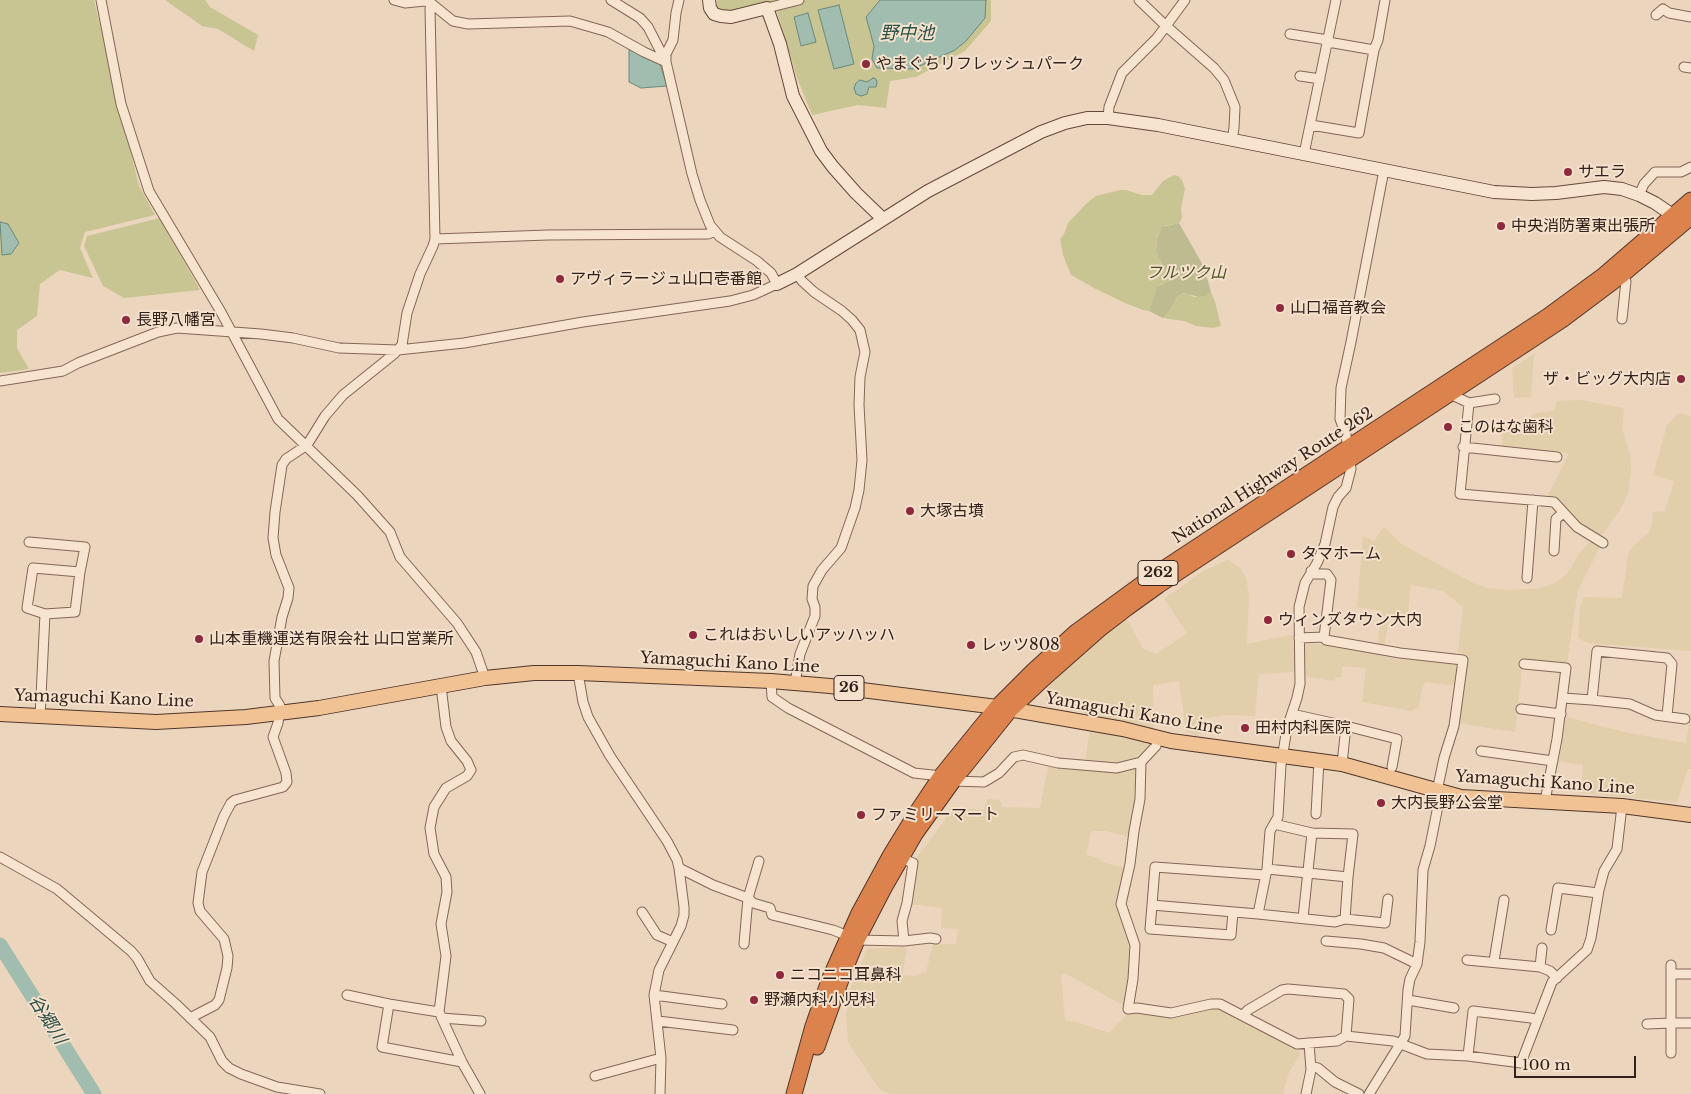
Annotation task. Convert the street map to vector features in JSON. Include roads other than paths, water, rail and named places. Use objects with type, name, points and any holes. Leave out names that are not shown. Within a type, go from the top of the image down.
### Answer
[{"type":"highway","name":"National Highway Route 262","points":[[804,1094],[853,938],[890,856],[917,812],[1053,652],[1114,603],[1162,570],[1348,454],[1446,390],[1562,320],[1622,275],[1685,221],[1691,200]]},
{"type":"highway","name":"National Highway Route 262","points":[[1446,390],[1604,274],[1685,221]]},
{"type":"highway","name":"National Highway Route 262","points":[[794,1094],[813,1026],[830,978],[928,816],[947,778]]},
{"type":"main road","name":"Yamaguchi Kano Line","points":[[0,714],[156,722],[246,717],[319,708],[485,678],[534,673],[771,680],[850,688],[1004,709],[1123,729],[1171,741],[1342,764],[1461,797],[1622,806],[1691,815]]},
{"type":"street","points":[[101,0],[121,104],[149,191],[260,382],[278,419],[357,494],[390,532],[400,557],[457,623],[476,652],[485,678]]},
{"type":"street","points":[[394,0],[405,3],[422,1],[432,4],[454,21],[468,24],[570,21],[597,28],[666,62]]},
{"type":"street","points":[[611,0],[640,18],[648,26],[666,62],[700,200],[715,231],[720,237],[757,262],[771,274],[778,284]]},
{"type":"street","points":[[666,62],[666,54],[673,40],[679,0]]},
{"type":"street","points":[[708,0],[714,14],[731,17],[799,0]]},
{"type":"street","points":[[1140,0],[1166,26],[1214,68],[1224,80],[1235,107],[1232,140]]},
{"type":"street","points":[[1108,118],[1109,107],[1122,74],[1157,38],[1185,0]]},
{"type":"street","points":[[1304,154],[1335,0]]},
{"type":"street","points":[[1310,125],[1359,133],[1374,50],[1378,40],[1386,0]]},
{"type":"street","points":[[190,1018],[215,1005],[219,1000],[227,968],[228,956],[224,939],[200,911],[198,903],[202,872],[224,816],[231,803],[235,800],[283,787],[287,782],[286,774],[272,737],[280,714],[280,706],[275,698],[274,661],[282,617],[288,598],[288,588],[276,555],[274,538],[275,512],[282,465],[286,459],[307,445],[325,416],[343,395],[402,345],[407,312],[435,239],[430,9],[432,4]]},
{"type":"street","points":[[767,8],[780,44],[793,96],[809,129],[833,167],[883,219]]},
{"type":"street","points":[[1656,15],[1663,9],[1691,17]]},
{"type":"street","points":[[1290,34],[1374,50]]},
{"type":"street","points":[[1300,76],[1320,79]]},
{"type":"street","points":[[0,381],[63,371],[78,363],[158,332],[177,328],[230,331],[293,338],[339,348],[398,350],[464,343],[583,322],[730,301],[753,295],[797,274],[928,191],[1042,132],[1065,123],[1087,118],[1108,118],[1158,125],[1494,192],[1532,194],[1604,187],[1622,189],[1639,195],[1685,221]]},
{"type":"street","points":[[1639,195],[1644,184],[1655,172],[1681,172],[1691,167]]},
{"type":"street","points":[[1258,914],[1266,872],[1270,831],[1278,817],[1281,765],[1287,728],[1298,698],[1300,684],[1299,606],[1305,583],[1317,563],[1325,544],[1333,507],[1350,479],[1351,469],[1346,435],[1340,419],[1341,388],[1384,170]]},
{"type":"street","points":[[435,239],[548,235],[708,234],[715,231]]},
{"type":"street","points":[[795,683],[800,654],[815,616],[815,607],[812,599],[813,586],[822,570],[841,548],[855,508],[859,490],[862,460],[859,405],[860,377],[865,352],[860,330],[852,320],[814,292],[797,274]]},
{"type":"street","points":[[1622,275],[1626,281],[1622,319]]},
{"type":"street","points":[[1446,390],[1468,403],[1495,399]]},
{"type":"street","points":[[1468,403],[1460,494],[1554,502],[1576,527],[1603,543]]},
{"type":"street","points":[[1463,447],[1557,457]]},
{"type":"street","points":[[1527,578],[1533,500]]},
{"type":"street","points":[[1554,551],[1556,518],[1563,512]]},
{"type":"street","points":[[29,542],[85,547],[75,612],[45,614],[27,608],[33,568],[80,572]]},
{"type":"street","points":[[1311,571],[1314,574],[1327,574],[1332,580],[1324,637]]},
{"type":"street","points":[[40,717],[45,614]]},
{"type":"street","points":[[1299,638],[1324,637],[1326,640],[1400,654],[1463,660],[1454,726],[1436,791],[1438,801],[1430,846],[1423,870],[1420,942],[1417,964],[1410,979],[1405,1036],[1402,1044],[1369,1094]]},
{"type":"street","points":[[1592,700],[1597,651],[1667,658],[1672,664],[1667,716]]},
{"type":"street","points":[[1524,664],[1566,668],[1561,714],[1546,801]]},
{"type":"street","points":[[578,673],[582,702],[591,723],[610,756],[668,841],[677,860],[684,915],[681,926],[659,970],[654,995],[661,1058],[660,1094]]},
{"type":"street","points":[[771,680],[772,697],[788,708],[914,773],[947,778],[984,782],[999,773],[1014,757],[1023,755],[1058,763],[1117,768],[1141,762],[1156,746],[1157,737]]},
{"type":"street","points":[[441,686],[446,727],[451,741],[467,761],[471,770],[467,776],[446,788],[434,807],[430,828],[434,854],[446,877],[447,892],[441,924],[446,956],[441,1015],[462,1062],[480,1094]]},
{"type":"street","points":[[1563,698],[1630,704],[1655,715],[1685,719]]},
{"type":"street","points":[[1521,710],[1561,714]]},
{"type":"street","points":[[1292,714],[1397,739],[1392,767]]},
{"type":"street","points":[[1342,764],[1346,726]]},
{"type":"street","points":[[1482,750],[1553,761]]},
{"type":"street","points":[[1316,814],[1319,761]]},
{"type":"street","points":[[1141,762],[1142,781],[1140,799],[1130,864],[1121,904],[1134,945],[1133,979],[1128,1009],[1137,1008],[1146,1011],[1171,1013],[1211,1004],[1220,1004],[1297,1044],[1336,1041],[1346,1036],[1393,1041],[1427,1054],[1468,1056],[1521,1063],[1552,982],[1587,950],[1604,871],[1617,849],[1622,806]]},
{"type":"street","points":[[1274,824],[1312,833],[1353,834],[1345,919]]},
{"type":"street","points":[[1303,918],[1312,833]]},
{"type":"street","points":[[0,857],[57,889],[131,951],[150,981],[210,1037],[222,1061],[229,1068],[240,1074],[295,1092],[320,1094]]},
{"type":"street","points":[[901,858],[913,863],[907,903],[902,920],[904,942]]},
{"type":"street","points":[[744,944],[748,898],[759,861]]},
{"type":"street","points":[[1233,912],[1231,935],[1150,929],[1154,867],[1308,873],[1348,877]]},
{"type":"street","points":[[678,868],[712,885],[748,898],[753,903],[770,908],[772,916],[833,930],[853,938],[904,942],[930,938],[936,939]]},
{"type":"street","points":[[1552,930],[1558,888],[1598,893]]},
{"type":"street","points":[[1152,905],[1335,922],[1345,919],[1385,923],[1388,899]]},
{"type":"street","points":[[1494,961],[1504,900]]},
{"type":"street","points":[[642,912],[657,934],[673,942]]},
{"type":"street","points":[[1326,941],[1384,948],[1417,964]]},
{"type":"street","points":[[1540,967],[1542,948]]},
{"type":"street","points":[[1467,960],[1494,961],[1540,967],[1550,971],[1557,978]]},
{"type":"street","points":[[1671,1053],[1671,969],[1691,974]]},
{"type":"street","points":[[1243,1015],[1248,1010],[1282,990],[1344,994],[1349,999],[1346,1036]]},
{"type":"street","points":[[654,995],[722,1004]]},
{"type":"street","points":[[347,996],[481,1021]]},
{"type":"street","points":[[1408,1000],[1454,1008]]},
{"type":"street","points":[[389,1004],[382,1048],[462,1062]]},
{"type":"street","points":[[1468,1056],[1469,1010],[1537,1020]]},
{"type":"street","points":[[658,1021],[733,1030]]},
{"type":"street","points":[[1647,1024],[1691,1023]]},
{"type":"street","points":[[1306,1094],[1311,1066],[1310,1043]]},
{"type":"street","points":[[595,1076],[661,1058]]},
{"type":"street","points":[[1311,1066],[1315,1066],[1335,1082],[1359,1094]]},
{"type":"water","name":"野中池","points":[[880,0],[986,0],[985,18],[966,41],[955,50],[913,69],[877,68],[872,59],[874,46],[866,17]]},
{"type":"water","points":[[839,5],[854,64],[834,69],[818,10]]},
{"type":"water","points":[[808,13],[816,42],[801,46],[794,17]]},
{"type":"water","points":[[629,49],[660,64],[667,86],[641,88],[629,82]]},
{"type":"water","points":[[873,78],[876,79],[876,87],[869,87],[867,94],[861,96],[856,94],[854,88],[856,83],[860,80],[867,82]]},
{"type":"water","points":[[0,222],[8,224],[19,243],[11,254],[2,255]]},
{"type":"waterway","name":"谷郷川","points":[[0,945],[94,1094]]},
{"type":"place","name":"やまぐちリフレッシュパーク","points":[[866,64]]},
{"type":"place","name":"サエラ","points":[[1568,172]]},
{"type":"place","name":"中央消防署東出張所","points":[[1501,226]]},
{"type":"place","name":"アヴィラージュ山口壱番館","points":[[560,279]]},
{"type":"place","name":"山口福音教会","points":[[1280,308]]},
{"type":"place","name":"長野八幡宮","points":[[126,320]]},
{"type":"place","name":"ザ・ビッグ大内店","points":[[1681,379]]},
{"type":"place","name":"このはな歯科","points":[[1448,427]]},
{"type":"place","name":"大塚古墳","points":[[910,511]]},
{"type":"place","name":"タマホーム","points":[[1291,554]]},
{"type":"place","name":"ウィンズタウン大内","points":[[1268,620]]},
{"type":"place","name":"これはおいしいアッハッハ","points":[[693,635]]},
{"type":"place","name":"山本重機運送有限会社 山口営業所","points":[[199,639]]},
{"type":"place","name":"レッツ808","points":[[971,645]]},
{"type":"place","name":"田村内科医院","points":[[1245,728]]},
{"type":"place","name":"大内長野公会堂","points":[[1381,803]]},
{"type":"place","name":"ファミリーマート","points":[[861,815]]},
{"type":"place","name":"ニコニコ耳鼻科","points":[[780,975]]},
{"type":"place","name":"野瀬内科小児科","points":[[754,1000]]},
{"type":"park label","name":"フルツク山","points":[[1186,273]]}]
